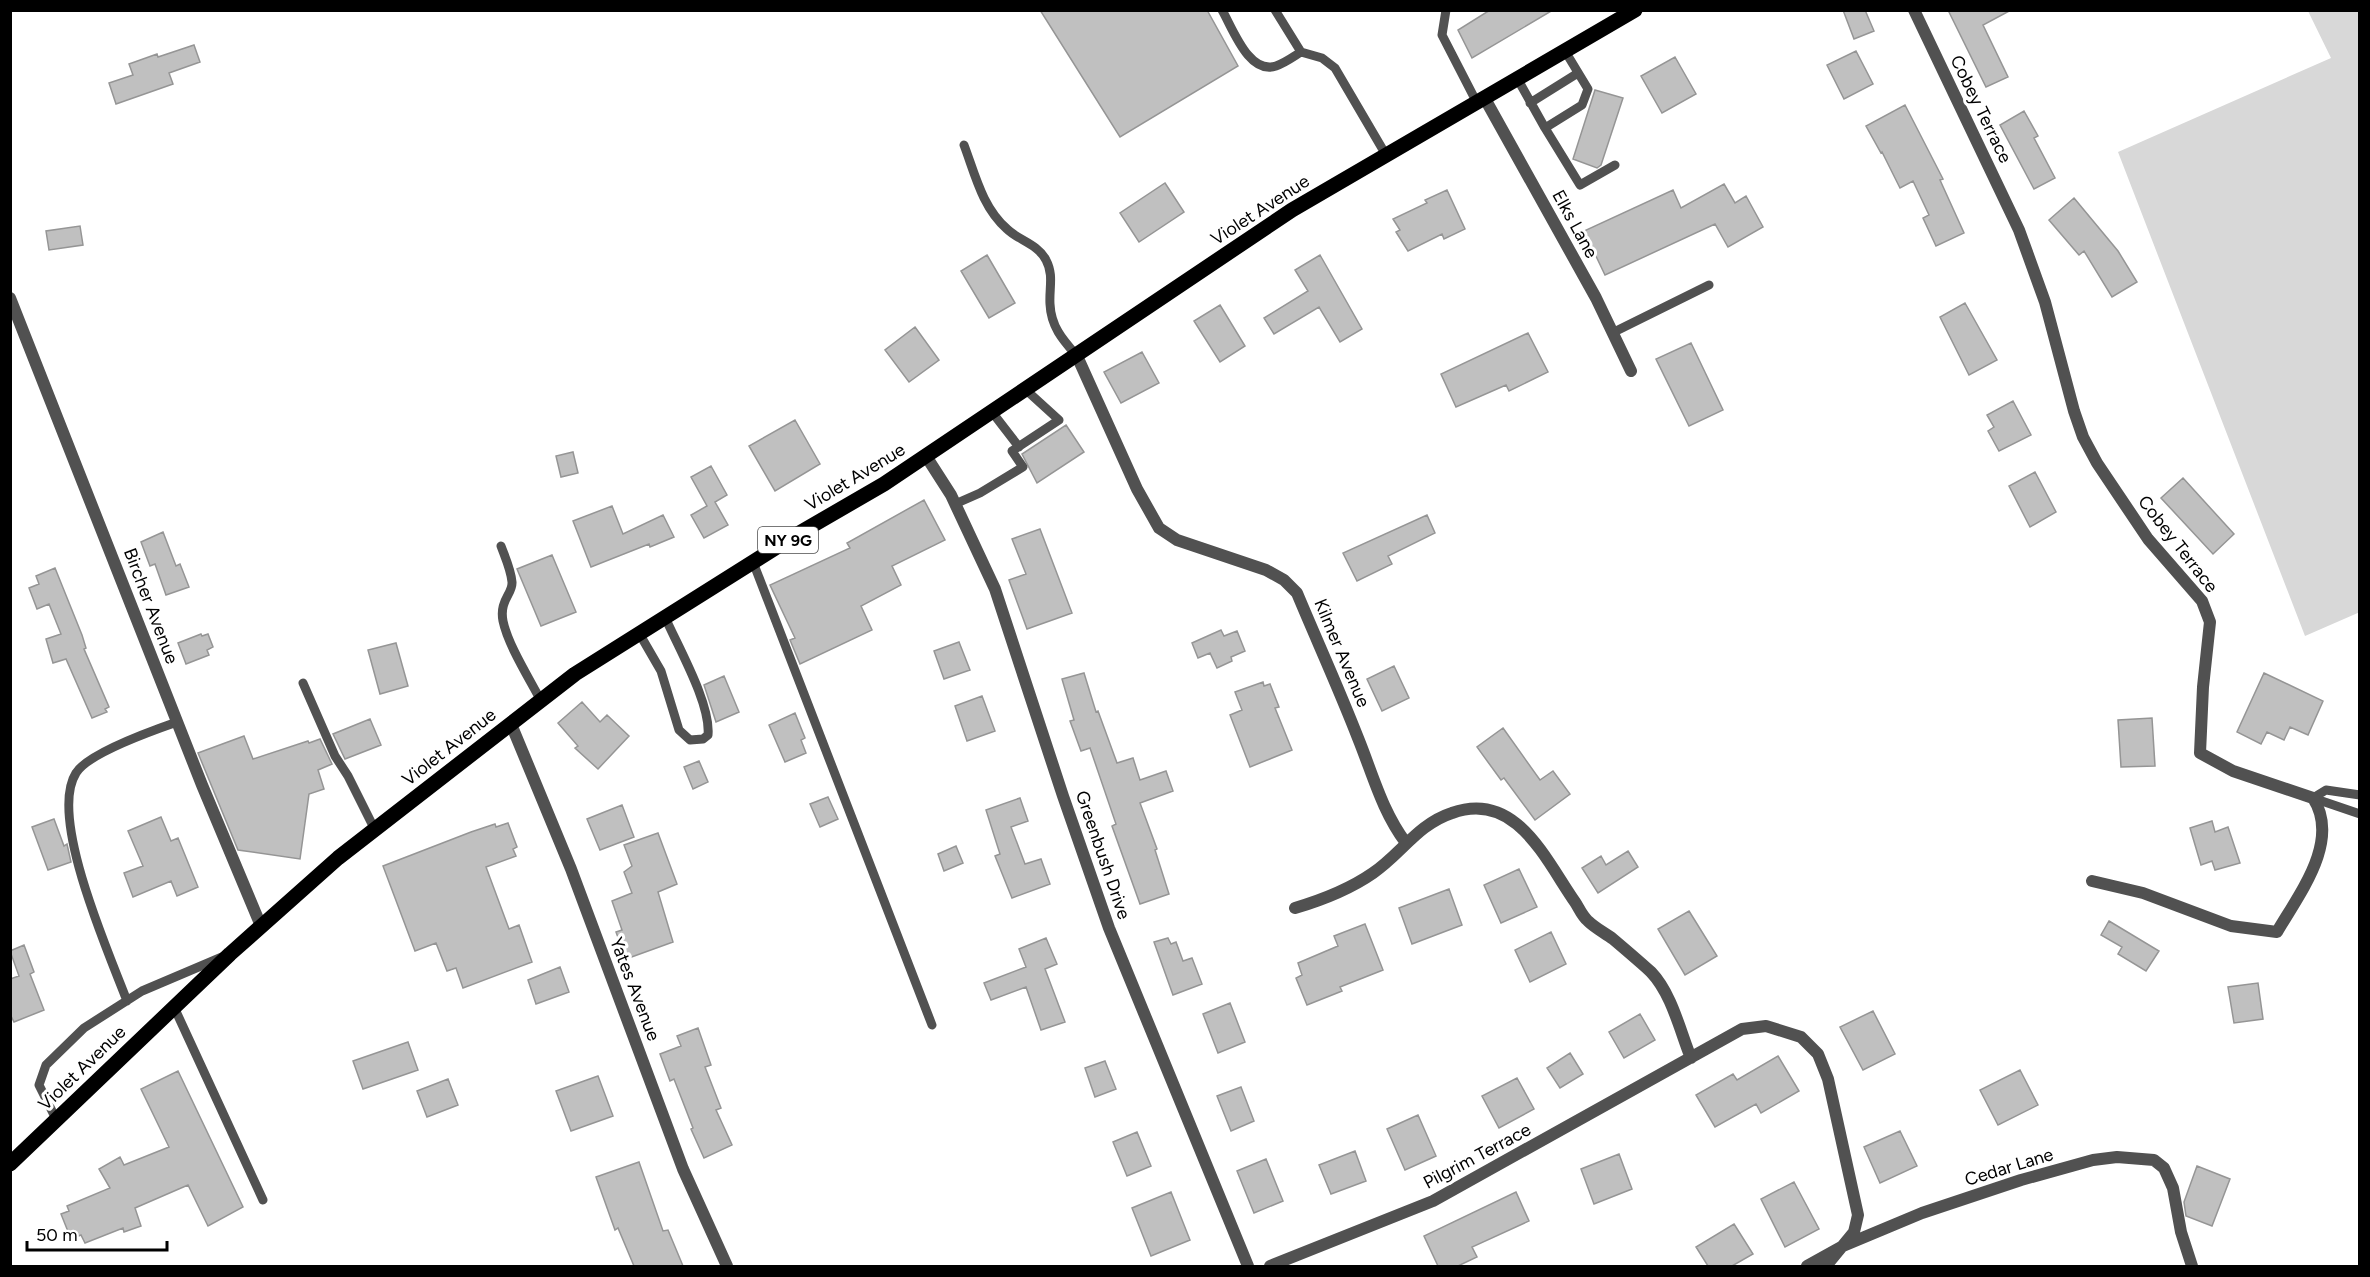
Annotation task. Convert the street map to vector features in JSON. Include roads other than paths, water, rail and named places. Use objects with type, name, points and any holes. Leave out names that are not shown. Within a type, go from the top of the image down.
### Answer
[{"type":"main road","name":"Violet Avenue","points":[[10,1164],[230,954],[338,858],[575,674],[753,562],[884,484],[1292,210],[1635,10]]},
{"type":"street","name":"Cobey Terrace","points":[[1914,10],[2019,230],[2045,302],[2083,437],[2097,463],[2148,538],[2196,593],[2208,614],[2210,622],[2203,687],[2200,753],[2233,771],[2313,798]]},
{"type":"street","name":"Elks Lane","points":[[1480,99],[1596,298],[1631,371]]},
{"type":"street","name":"Bircher Avenue","points":[[10,298],[177,722],[261,926]]},
{"type":"street","name":"Kilmer Avenue","points":[[1077,356],[1137,489],[1159,528],[1177,540],[1266,570],[1284,580],[1297,593],[1359,740],[1377,790],[1393,825],[1406,843]]},
{"type":"street","name":"Greenbush Drive","points":[[926,456],[955,504],[995,589],[1109,928],[1248,1266]]},
{"type":"street","name":"Yates Avenue","points":[[512,724],[571,869],[683,1169],[727,1266]]},
{"type":"street","points":[[2092,881],[2142,893],[2231,926],[2277,932],[2311,873],[2322,840],[2322,821],[2313,798]]},
{"type":"street","points":[[1295,908],[1324,899],[1373,873],[1417,832],[1434,820],[1452,812],[1470,808],[1488,809],[1505,815],[1522,826],[1587,921],[1613,939],[1653,974],[1668,999],[1691,1058]]},
{"type":"street","name":"Pilgrim Terrace","points":[[1270,1266],[1432,1201],[1742,1029],[1766,1026],[1802,1037],[1818,1054],[1828,1079],[1858,1215],[1854,1232],[1843,1246]]},
{"type":"street","name":"Cedar Lane","points":[[1807,1266],[1843,1246],[1922,1213],[2021,1180],[2093,1160],[2117,1157],[2154,1160],[2164,1168],[2173,1188],[2181,1232],[2192,1266]]},
{"type":"street","points":[[1826,1266],[1843,1246]]},
{"type":"lane","points":[[1222,10],[1251,61],[1266,68],[1276,66],[1301,52]]},
{"type":"lane","points":[[1275,10],[1301,52],[1322,58],[1335,68],[1386,155]]},
{"type":"lane","points":[[1446,10],[1442,35],[1480,99]]},
{"type":"lane","points":[[1545,128],[1582,105],[1588,89],[1565,51]]},
{"type":"lane","points":[[1530,103],[1578,74]]},
{"type":"lane","points":[[1517,78],[1580,185],[1615,165]]},
{"type":"lane","points":[[964,145],[986,205],[1008,231],[1025,240],[1046,258],[1052,277],[1050,304],[1055,329],[1077,356]]},
{"type":"lane","points":[[1612,333],[1709,285]]},
{"type":"lane","points":[[955,504],[1023,467],[1012,451],[1059,420],[1026,390]]},
{"type":"lane","points":[[992,412],[1019,447]]},
{"type":"lane","points":[[501,546],[512,583],[511,590],[503,600],[503,621],[517,656],[541,701]]},
{"type":"lane","points":[[753,562],[932,1025]]},
{"type":"lane","points":[[639,633],[661,671],[679,730],[690,740],[703,739],[708,735],[709,727],[704,704],[665,617]]},
{"type":"lane","points":[[303,683],[335,756],[348,776],[375,830]]},
{"type":"lane","points":[[127,1000],[78,863],[69,823],[68,795],[76,772],[100,754],[135,736],[177,722]]},
{"type":"lane","points":[[2313,798],[2326,789],[2360,795]]},
{"type":"lane","points":[[2313,798],[2360,814]]},
{"type":"lane","points":[[56,1119],[39,1085],[46,1065],[84,1029],[127,1000],[142,991],[230,954]]},
{"type":"lane","points":[[174,1007],[263,1200]]}]
